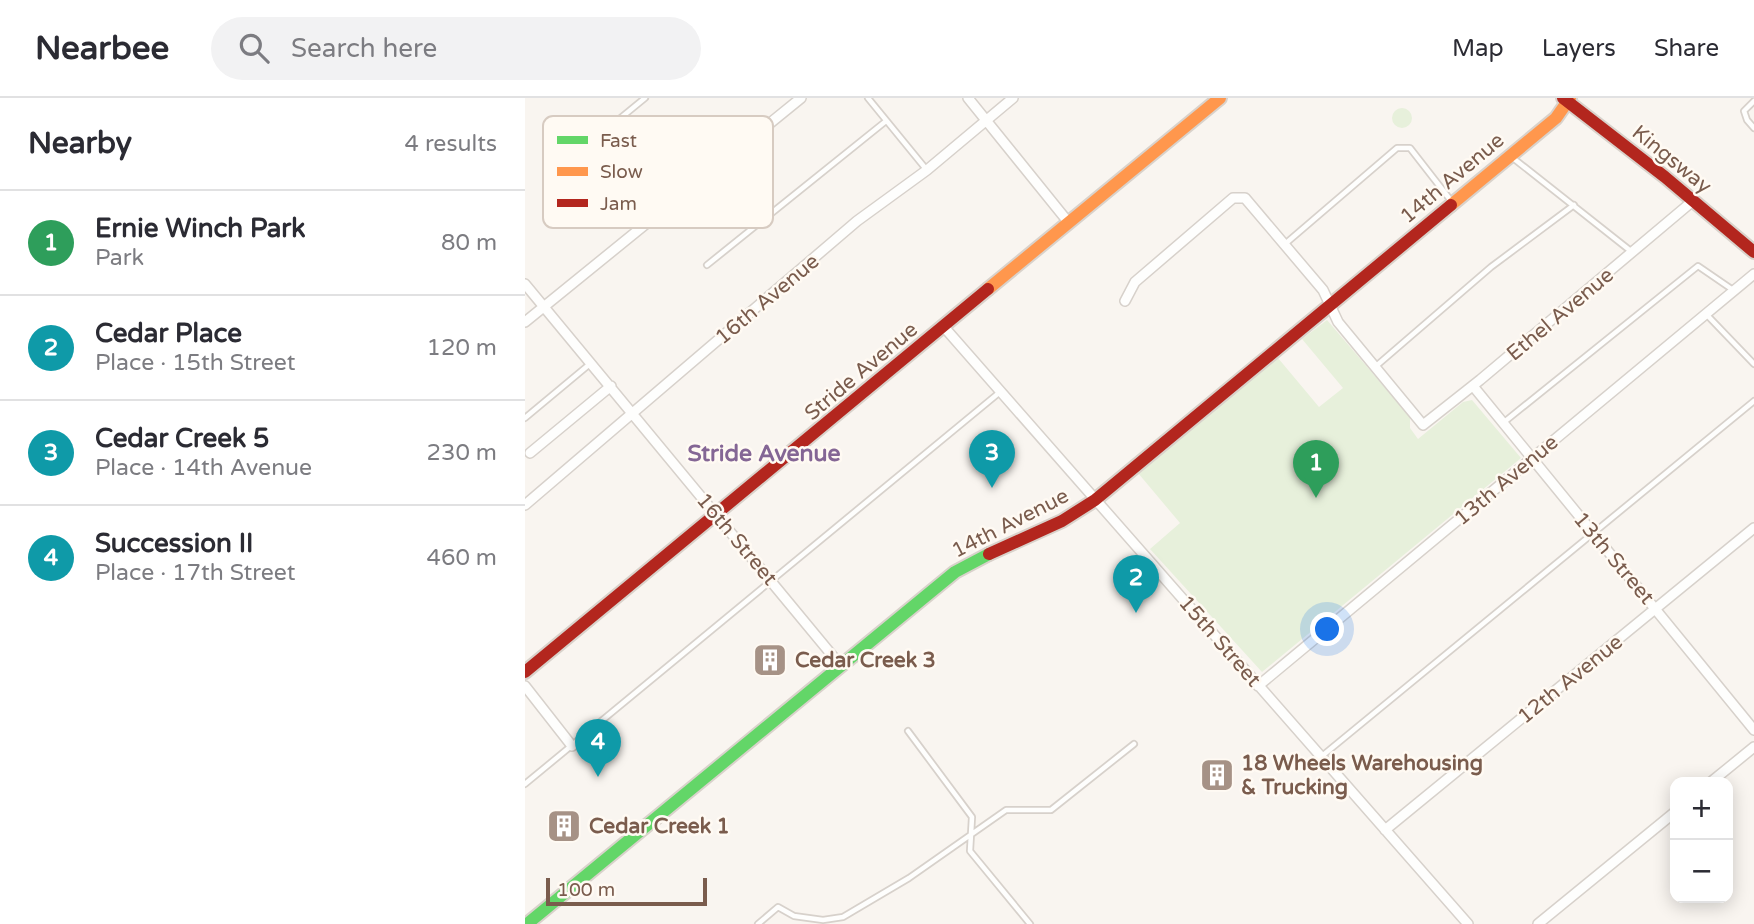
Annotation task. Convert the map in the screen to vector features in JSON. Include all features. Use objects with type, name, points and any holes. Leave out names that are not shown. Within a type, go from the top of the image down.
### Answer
[{"type":"street","points":[[773,121],[801,98]]},
{"type":"street","points":[[968,98],[1069,223]]},
{"type":"street","name":"16th Avenue","points":[[525,505],[857,221],[927,170],[1013,98]]},
{"type":"street","name":"Stride Avenue","points":[[525,672],[1220,98]]},
{"type":"street","name":"14th Avenue","points":[[527,924],[955,572],[1001,547],[1052,528],[1095,500],[1556,118],[1567,99]]},
{"type":"street","name":"Kingsway","points":[[1567,99],[1753,248]]},
{"type":"street","points":[[1125,301],[1135,282],[1233,198],[1242,197],[1322,290],[1338,322],[1375,367]]},
{"type":"street","name":"Ethel Avenue","points":[[1375,367],[1423,425],[1694,200]]},
{"type":"street","points":[[525,322],[641,228]]},
{"type":"street","name":"13th Avenue","points":[[1258,686],[1754,274]]},
{"type":"street","name":"16th Street","points":[[525,284],[841,666]]},
{"type":"street","name":"15th Street","points":[[944,327],[1468,924]]},
{"type":"street","points":[[530,453],[611,386]]},
{"type":"street","name":"13th Street","points":[[1473,386],[1754,730]]},
{"type":"street","name":"12th Avenue","points":[[1385,830],[1754,528]]},
{"type":"street","points":[[525,686],[572,746]]},
{"type":"street","points":[[1717,777],[1754,747]]},
{"type":"street","points":[[1538,924],[1670,816]]},
{"type":"lane","points":[[623,116],[645,98]]},
{"type":"lane","points":[[868,98],[927,170]]},
{"type":"lane","points":[[1754,101],[1744,111],[1754,128]]},
{"type":"lane","points":[[773,212],[886,121]]},
{"type":"lane","points":[[1284,244],[1398,148],[1410,148],[1453,202]]},
{"type":"lane","points":[[1510,155],[1633,253]]},
{"type":"lane","points":[[1375,367],[1492,267],[1574,205]]},
{"type":"lane","points":[[707,265],[753,228]]},
{"type":"lane","points":[[1503,423],[1698,266],[1733,291]]},
{"type":"lane","points":[[1706,314],[1754,364]]},
{"type":"lane","points":[[525,418],[591,363]]},
{"type":"lane","points":[[525,784],[1000,392]]},
{"type":"lane","points":[[1320,758],[1754,401]]},
{"type":"lane","points":[[908,731],[972,817],[969,851],[1030,924]]},
{"type":"lane","points":[[758,924],[778,907],[794,916],[823,920],[843,917],[971,836],[1006,810],[1051,810],[1134,744]]},
{"type":"green space","points":[[1402,108],[1409,111],[1412,118],[1409,125],[1402,128],[1395,125],[1392,118],[1395,111]]},
{"type":"green space","points":[[1327,320],[1410,417],[1410,428],[1418,439],[1463,402],[1472,400],[1521,458],[1262,672],[1150,549],[1180,523],[1138,473],[1278,358],[1319,407],[1343,388],[1302,339]]},
{"type":"traffic: fast","points":[[527,924],[955,572],[989,554]]},
{"type":"traffic: slow","points":[[988,289],[1220,98]]},
{"type":"traffic: slow","points":[[1451,205],[1556,118],[1570,98]]},
{"type":"traffic: jam","points":[[1563,98],[1665,177],[1754,252]]},
{"type":"traffic: jam","points":[[989,554],[1062,521],[1095,500],[1451,205]]},
{"type":"traffic: jam","points":[[525,672],[988,289]]},
{"type":"place","name":"Cedar Creek 5","points":[[992,488]]},
{"type":"place","name":"Ernie Winch Park","points":[[1316,498]]},
{"type":"place","name":"Cedar Place","points":[[1136,613]]},
{"type":"place","name":"Cedar Creek 3","points":[[770,660]]},
{"type":"place","name":"18 Wheels Warehousing & Trucking","points":[[1217,775]]},
{"type":"place","name":"Succession II","points":[[598,777]]},
{"type":"place","name":"Cedar Creek 1","points":[[564,826]]},
{"type":"district","name":"Stride Avenue","points":[[764,453]]}]
